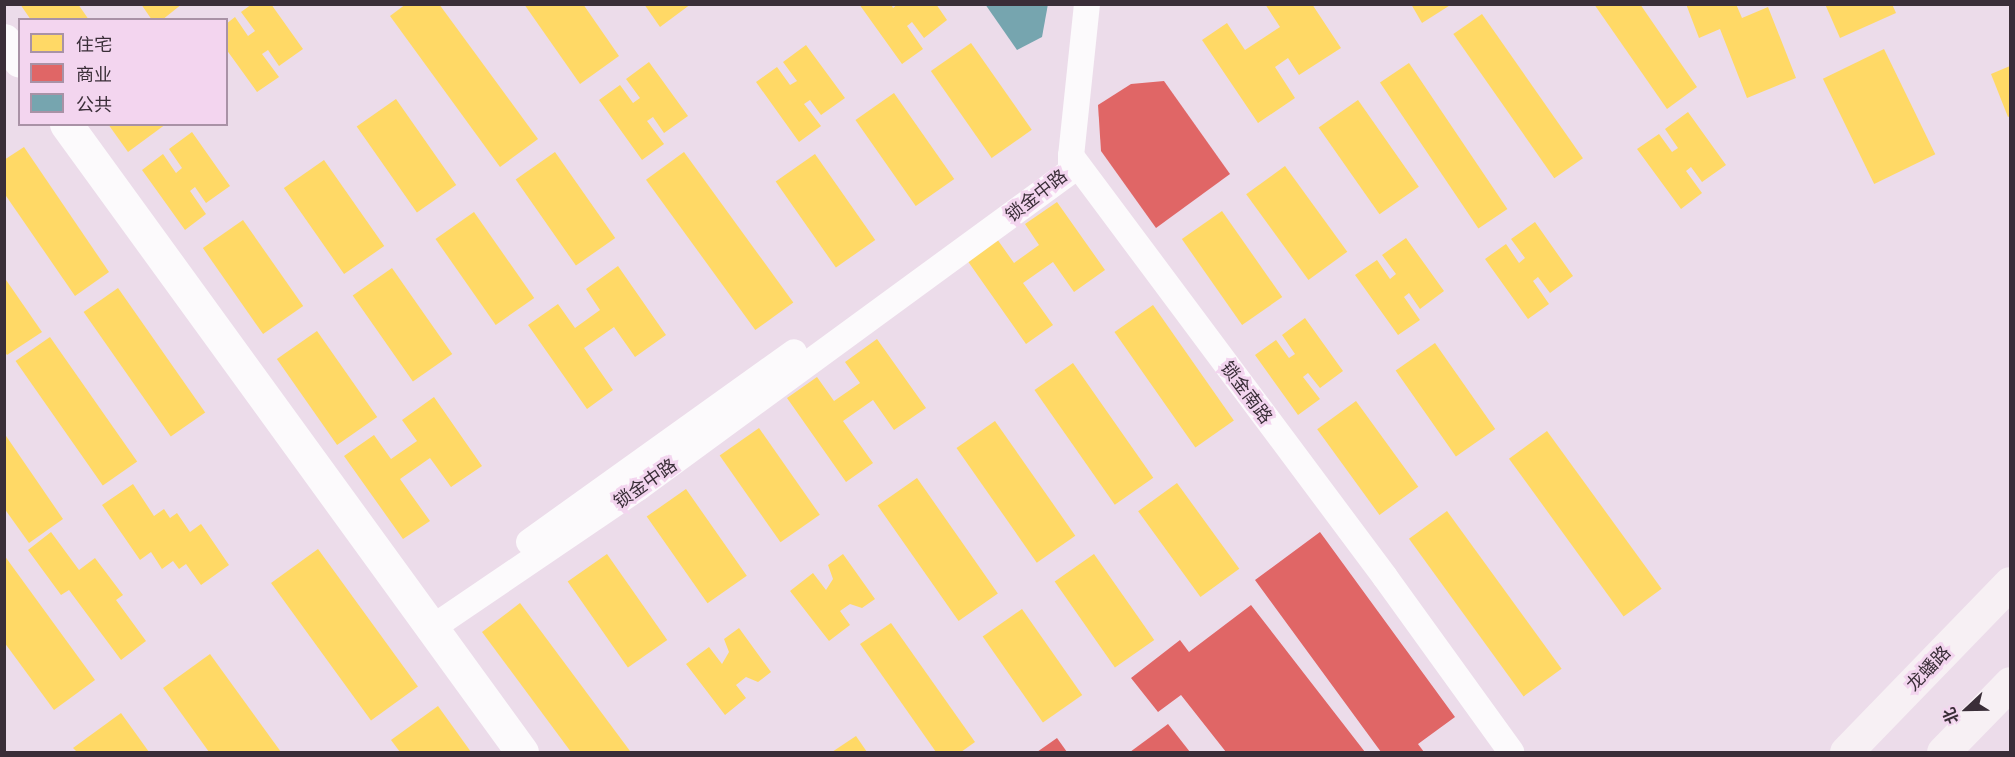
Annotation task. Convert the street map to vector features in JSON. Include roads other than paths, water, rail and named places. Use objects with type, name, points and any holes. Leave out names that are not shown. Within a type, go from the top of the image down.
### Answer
[{"type":"main road","name":"龙蟠路","points":[[1846,753],[2010,583]]},
{"type":"main road","points":[[1943,753],[2010,683]]},
{"type":"street","points":[[1071,156],[1087,4]]},
{"type":"street","points":[[4,40],[18,58]]},
{"type":"street","points":[[67,126],[522,753]]},
{"type":"street","name":"锁金中路","points":[[428,622],[638,488],[1071,171],[1071,156]]},
{"type":"street","name":"锁金南路","points":[[1071,156],[1385,577],[1511,753]]}]
